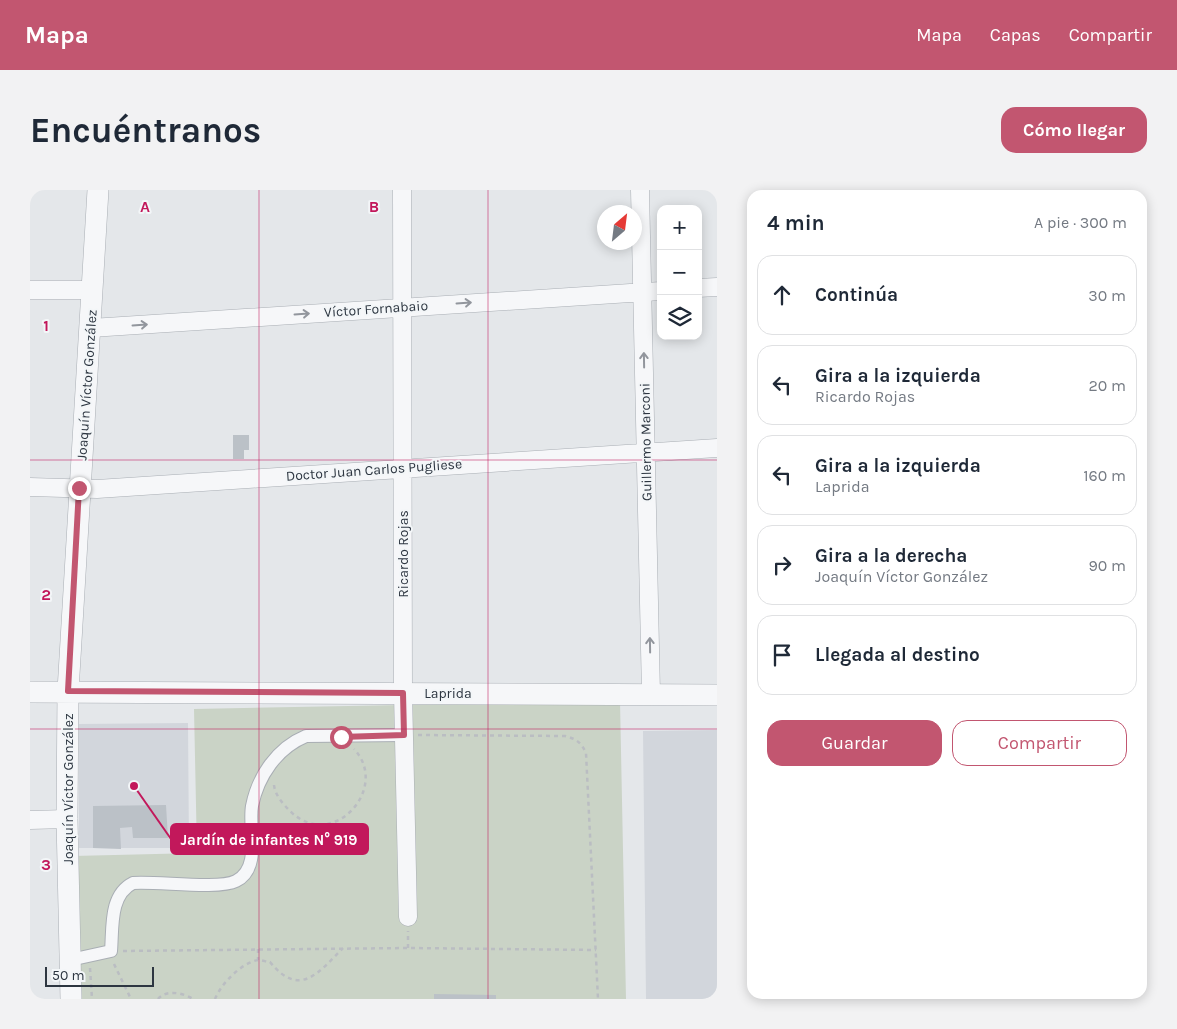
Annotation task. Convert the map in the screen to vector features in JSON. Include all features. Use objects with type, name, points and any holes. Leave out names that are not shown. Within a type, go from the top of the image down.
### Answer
[{"type":"street","name":"Joaquín Víctor González","points":[[71,999],[79,959],[67,820],[68,691],[98,190]]},
{"type":"street","name":"Ricardo Rojas","points":[[402,190],[403,693],[408,917]]},
{"type":"street","name":"Guillermo Marconi","points":[[640,190],[651,694]]},
{"type":"street","points":[[702,288],[717,287]]},
{"type":"street","points":[[30,290],[93,290]]},
{"type":"street","name":"Víctor Fornabaio","points":[[91,328],[657,291]]},
{"type":"street","name":"Doctor Juan Carlos Pugliese","points":[[30,487],[97,489],[717,448]]},
{"type":"street","name":"Laprida","points":[[30,692],[717,695]]},
{"type":"street","points":[[79,959],[111,951],[115,904],[125,887],[143,882],[226,884],[244,876],[250,864],[251,808],[256,790],[262,775],[275,759],[295,741],[306,736],[404,735]]},
{"type":"street","points":[[30,820],[67,820]]},
{"type":"path","points":[[404,735],[565,736],[575,739],[582,745],[586,753],[598,999]]},
{"type":"path","points":[[275,759],[272,777],[274,791],[283,804],[305,822],[327,824],[349,814],[357,804],[364,788],[365,768],[362,759],[341,737]]},
{"type":"path","points":[[131,999],[114,964],[111,951],[258,948],[596,950]]},
{"type":"path","points":[[258,948],[258,960]]},
{"type":"path","points":[[215,999],[227,981],[245,966],[258,960],[270,962],[278,972],[289,978],[301,980],[314,976],[342,948]]},
{"type":"path","points":[[79,959],[92,999]]},
{"type":"path","points":[[158,999],[162,995],[172,993],[180,993],[194,999]]},
{"type":"shaded area","points":[[620,701],[626,999],[77,999],[73,856],[197,853],[194,709]]},
{"type":"shaded area","points":[[188,723],[189,848],[79,848],[79,724]]},
{"type":"shaded area","points":[[717,730],[717,999],[646,999],[643,731]]},
{"type":"building","points":[[233,435],[249,435],[249,450],[244,450],[244,459],[233,459]]},
{"type":"building","points":[[166,805],[168,838],[133,838],[132,827],[120,828],[121,849],[93,848],[93,806]]},
{"type":"building","points":[[434,994],[496,995],[496,999],[434,999]]},
{"type":"place","name":"Jardín de infantes N° 919","points":[[134,786]]},
{"type":"route","points":[[79,488],[68,691],[403,693],[404,735],[341,737]]}]
